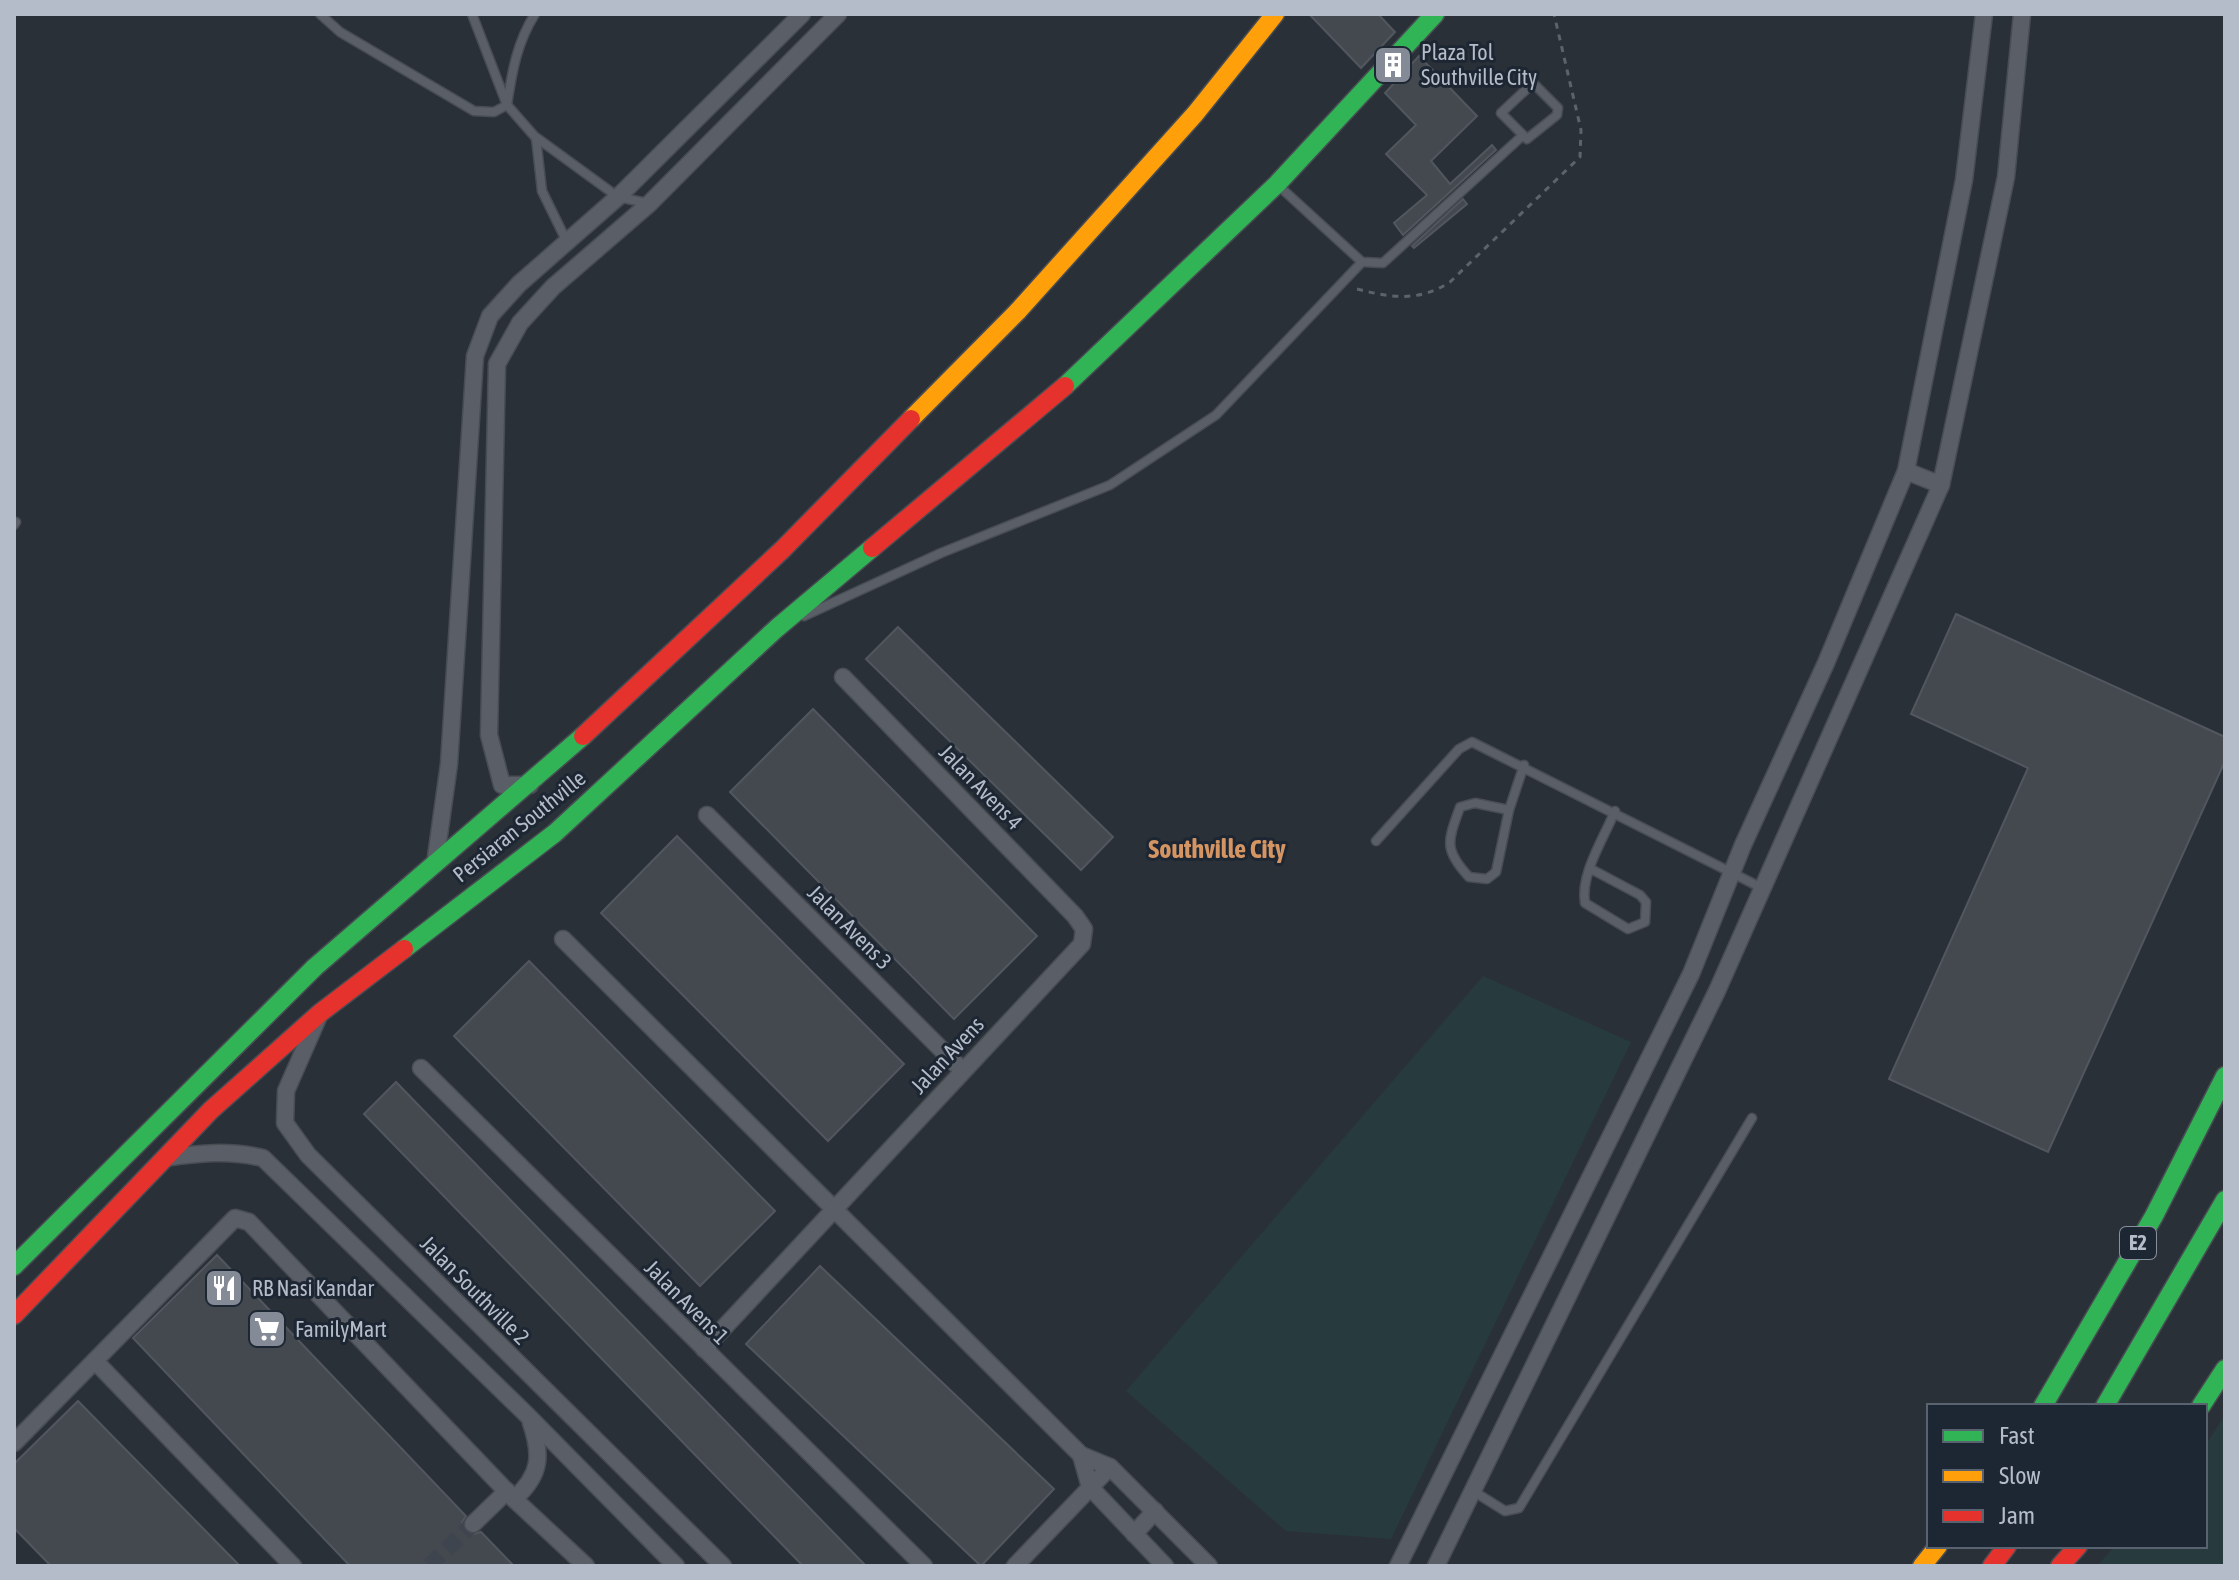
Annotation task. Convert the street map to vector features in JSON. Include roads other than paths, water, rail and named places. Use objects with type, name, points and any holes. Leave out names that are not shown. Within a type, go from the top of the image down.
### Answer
[{"type":"main road","name":"Persiaran Southville","points":[[14,1266],[315,967],[530,785],[782,550],[1018,311],[1195,114],[1275,14]]},
{"type":"main road","name":"Persiaran Southville","points":[[14,1315],[211,1110],[320,1013],[555,833],[777,628],[1065,386],[1277,184],[1435,14]]},
{"type":"main road","name":"E2","points":[[2044,1404],[2154,1216],[2225,1076]]},
{"type":"main road","name":"E2","points":[[2106,1404],[2225,1200]]},
{"type":"main road","points":[[2202,1404],[2225,1369]]},
{"type":"main road","points":[[1922,1566],[1936,1548]]},
{"type":"main road","points":[[1992,1566],[2006,1548]]},
{"type":"main road","points":[[2060,1566],[2076,1548]]},
{"type":"street","points":[[435,864],[449,764],[475,356],[490,316],[519,284],[618,197],[802,14]]},
{"type":"street","points":[[530,785],[502,785],[489,735],[497,364],[520,323],[553,287],[649,204],[838,14]]},
{"type":"street","points":[[1398,1566],[1691,974],[1732,870],[1826,663],[1906,471],[1964,180],[1984,14]]},
{"type":"street","points":[[1436,1566],[1717,991],[1760,887],[1941,485],[2006,177],[2022,14]]},
{"type":"street","points":[[1906,471],[1941,485]]},
{"type":"street","name":"Jalan Avens 4","points":[[843,677],[1084,929]]},
{"type":"street","name":"Jalan Avens 3","points":[[707,815],[962,1070]]},
{"type":"street","name":"Jalan Avens","points":[[704,1349],[1082,944],[1084,929]]},
{"type":"street","points":[[563,939],[1081,1455],[1110,1467],[1204,1564]]},
{"type":"street","name":"Jalan Southville 2","points":[[320,1013],[286,1091],[285,1123],[308,1155],[723,1566]]},
{"type":"street","name":"Jalan Avens 1","points":[[421,1068],[924,1566]]},
{"type":"street","points":[[165,1158],[204,1152],[239,1153],[263,1158],[528,1416],[676,1566]]},
{"type":"street","points":[[14,1443],[235,1218],[249,1222],[511,1495],[586,1566]]},
{"type":"street","points":[[95,1361],[293,1566]]},
{"type":"street","points":[[473,1524],[538,1472],[539,1446],[528,1416]]},
{"type":"street","points":[[1081,1455],[1090,1487],[1165,1566]]},
{"type":"street","points":[[1015,1566],[1110,1467]]},
{"type":"street","points":[[1134,1534],[1155,1511]]},
{"type":"lane","points":[[320,14],[340,32],[474,111],[494,112],[507,105]]},
{"type":"lane","points":[[472,14],[507,105],[536,138],[618,197],[649,204]]},
{"type":"lane","points":[[507,105],[513,65],[524,31],[535,14]]},
{"type":"lane","points":[[1277,184],[1362,262],[1383,263],[1521,137],[1533,136],[1557,115],[1555,102],[1533,83],[1501,113],[1521,137]]},
{"type":"lane","points":[[536,138],[542,191],[567,243]]},
{"type":"lane","points":[[777,628],[941,553],[1110,485],[1216,415],[1362,262]]},
{"type":"lane","points":[[1376,841],[1459,749],[1472,742],[1524,765],[1760,887]]},
{"type":"lane","points":[[1509,810],[1475,803],[1460,807],[1450,849],[1451,857],[1469,877],[1487,879],[1496,872],[1509,810],[1524,765]]},
{"type":"lane","points":[[1591,869],[1640,895],[1646,902],[1645,922],[1628,929],[1585,903],[1583,890],[1591,869],[1615,811]]},
{"type":"lane","points":[[1473,1491],[1505,1511],[1519,1508],[1752,1118]]},
{"type":"tunnel","points":[[429,1566],[473,1524]]},
{"type":"place","name":"Plaza Tol Southville City","points":[[1393,65]]},
{"type":"place","name":"RB Nasi Kandar","points":[[224,1288]]},
{"type":"place","name":"FamilyMart","points":[[267,1329]]},
{"type":"district","name":"Southville City","points":[[1217,849]]}]
